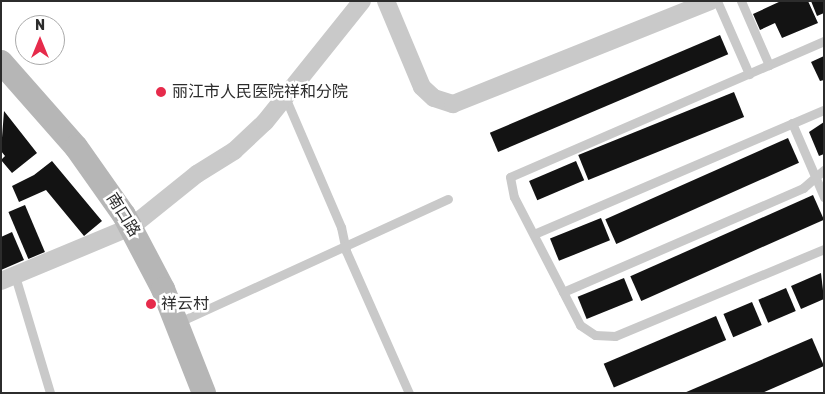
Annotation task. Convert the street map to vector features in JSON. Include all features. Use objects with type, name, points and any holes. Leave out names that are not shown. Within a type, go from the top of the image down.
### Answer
[{"type":"main road","name":"南口路","points":[[1,62],[76,147],[131,227],[177,323],[204,393]]},
{"type":"street","points":[[8,278],[131,227],[197,174],[234,151],[285,97],[362,1]]},
{"type":"street","points":[[386,1],[422,86],[434,98],[454,104],[710,1]]},
{"type":"lane","points":[[717,1],[749,74]]},
{"type":"lane","points":[[741,1],[769,65]]},
{"type":"lane","points":[[824,41],[510,178],[514,197],[580,325],[595,335],[615,336],[824,249]]},
{"type":"lane","points":[[285,97],[341,227],[345,246],[409,393]]},
{"type":"lane","points":[[534,234],[824,110]]},
{"type":"lane","points":[[792,123],[824,197]]},
{"type":"lane","points":[[563,292],[803,188],[824,170]]},
{"type":"lane","points":[[177,323],[448,199]]},
{"type":"lane","points":[[8,278],[50,393]]},
{"type":"building","points":[[781,1],[808,1],[818,23],[782,38],[775,23],[760,30],[753,14]]},
{"type":"building","points":[[811,1],[824,1],[824,13],[817,16]]},
{"type":"building","points":[[720,35],[728,54],[498,152],[490,133]]},
{"type":"building","points":[[824,56],[824,80],[820,81],[811,62]]},
{"type":"building","points":[[734,92],[744,117],[588,180],[578,155]]},
{"type":"building","points":[[4,111],[37,153],[12,173],[1,160],[5,156],[1,151]]},
{"type":"building","points":[[824,122],[824,154],[819,156],[809,132]]},
{"type":"building","points":[[788,138],[799,163],[616,244],[605,219]]},
{"type":"building","points":[[52,161],[102,221],[84,236],[46,190],[19,202],[12,186],[34,175]]},
{"type":"building","points":[[576,161],[584,180],[537,200],[529,181]]},
{"type":"building","points":[[813,195],[824,220],[641,301],[630,276]]},
{"type":"building","points":[[25,205],[45,252],[28,259],[8,212]]},
{"type":"building","points":[[601,218],[610,240],[559,261],[550,239]]},
{"type":"building","points":[[12,232],[24,260],[1,270],[1,237]]},
{"type":"building","points":[[821,273],[824,299],[801,309],[791,286]]},
{"type":"building","points":[[624,278],[633,300],[587,319],[578,297]]},
{"type":"building","points":[[786,288],[796,311],[768,323],[758,300]]},
{"type":"building","points":[[752,302],[762,325],[733,337],[723,314]]},
{"type":"building","points":[[716,316],[726,340],[614,388],[604,364]]},
{"type":"building","points":[[812,338],[824,366],[762,393],[684,393]]},
{"type":"place","name":"丽江市人民医院祥和分院","points":[[161,92]]},
{"type":"place","name":"祥云村","points":[[151,304]]}]
